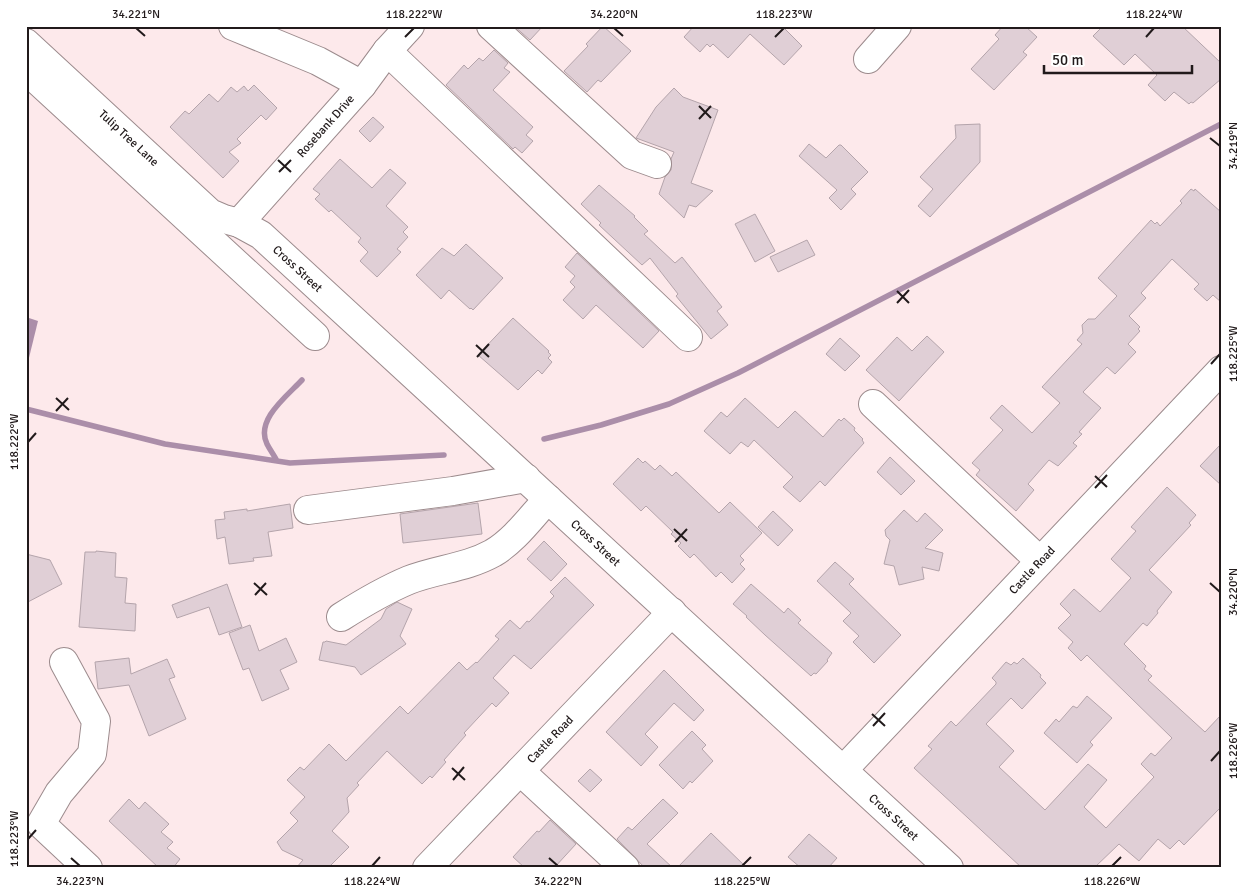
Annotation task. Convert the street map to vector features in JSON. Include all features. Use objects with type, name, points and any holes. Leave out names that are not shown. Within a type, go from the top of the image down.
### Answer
[{"type":"street","points":[[233,26],[318,61],[362,85]]},
{"type":"street","name":"Rosebank Drive","points":[[238,223],[362,85],[387,51],[410,26]]},
{"type":"street","points":[[491,26],[632,155],[657,164]]},
{"type":"street","points":[[868,58],[897,26]]},
{"type":"street","name":"Tulip Tree Lane","points":[[26,43],[210,213],[238,223]]},
{"type":"street","points":[[387,51],[688,337]]},
{"type":"street","points":[[26,70],[311,340],[340,308]]},
{"type":"street","name":"Cross Street","points":[[238,223],[261,235],[949,868]]},
{"type":"street","name":"Castle Road","points":[[843,770],[1221,370]]},
{"type":"street","points":[[873,404],[1040,561]]},
{"type":"street","points":[[308,510],[453,491],[526,478]]},
{"type":"street","points":[[341,617],[369,599],[410,580],[468,564],[494,552],[514,536],[548,499]]},
{"type":"street","name":"Castle Road","points":[[427,868],[672,612]]},
{"type":"street","points":[[64,662],[96,721],[92,754],[59,793],[41,824],[88,868]]},
{"type":"street","points":[[520,771],[625,868]]},
{"type":"shaded area","points":[[26,317],[38,321],[26,370]]},
{"type":"building","points":[[514,26],[543,26],[530,40]]},
{"type":"building","points":[[603,26],[631,51],[601,82],[598,80],[587,92],[564,71],[588,46],[586,44]]},
{"type":"building","points":[[694,26],[782,26],[802,46],[784,65],[750,34],[728,58],[713,44],[710,47],[707,44],[700,52],[684,37]]},
{"type":"building","points":[[1003,26],[1025,26],[1037,37],[1023,52],[1027,55],[994,90],[971,69],[999,39],[995,35]]},
{"type":"building","points":[[1103,26],[1182,26],[1221,63],[1221,79],[1193,103],[1189,104],[1174,92],[1165,101],[1148,85],[1157,75],[1135,54],[1124,65],[1093,36]]},
{"type":"building","points":[[494,50],[508,63],[504,68],[510,72],[493,90],[533,127],[526,135],[533,141],[522,153],[515,147],[513,149],[446,85],[464,65],[468,69],[479,58],[483,61]]},
{"type":"building","points":[[254,85],[277,108],[266,120],[261,115],[237,139],[241,143],[229,152],[239,161],[223,178],[170,127],[185,111],[189,114],[209,94],[218,102],[231,87],[237,92],[244,86],[248,91]]},
{"type":"building","points":[[674,88],[683,97],[718,110],[691,183],[713,191],[696,207],[689,205],[684,218],[659,194],[665,177],[671,170],[671,159],[674,152],[636,138],[656,107]]},
{"type":"building","points":[[373,117],[384,127],[370,142],[359,131]]},
{"type":"building","points":[[980,124],[980,162],[930,217],[918,206],[933,189],[920,177],[956,138],[955,125]]},
{"type":"building","points":[[809,144],[826,158],[841,145],[868,172],[851,189],[856,194],[841,210],[829,198],[837,190],[799,156]]},
{"type":"building","points":[[340,159],[372,188],[390,169],[406,183],[386,206],[408,227],[403,232],[408,237],[397,249],[401,252],[377,277],[360,261],[368,252],[358,242],[361,238],[331,210],[329,212],[315,199],[320,194],[313,189]]},
{"type":"building","points":[[599,185],[635,216],[648,231],[644,234],[675,263],[682,257],[722,307],[717,311],[728,325],[711,339],[676,296],[678,294],[650,258],[642,265],[599,225],[601,223],[581,204]]},
{"type":"building","points":[[1191,189],[1194,191],[1195,189],[1221,212],[1221,302],[1213,295],[1207,301],[1194,289],[1199,284],[1172,259],[1141,293],[1146,298],[1129,316],[1140,327],[1138,329],[1140,331],[1128,344],[1136,352],[1115,374],[1107,367],[1083,392],[1101,408],[1079,432],[1082,434],[1073,443],[1077,446],[1058,466],[1049,460],[1028,484],[1034,490],[1016,511],[976,475],[980,470],[972,463],[1003,430],[990,418],[1002,405],[1032,433],[1060,403],[1042,387],[1082,344],[1077,340],[1083,333],[1082,325],[1088,319],[1095,319],[1117,296],[1098,278],[1151,220],[1155,224],[1157,222],[1160,226],[1182,203],[1180,201]]},
{"type":"building","points":[[755,214],[775,251],[755,262],[735,224]]},
{"type":"building","points":[[807,240],[815,255],[778,272],[770,257]]},
{"type":"building","points":[[466,244],[503,278],[473,310],[449,290],[441,299],[416,275],[442,248],[454,256]]},
{"type":"building","points":[[577,253],[659,331],[643,348],[596,305],[583,319],[563,300],[575,287],[570,282],[575,276],[565,267]]},
{"type":"building","points":[[513,318],[549,351],[551,355],[548,358],[552,362],[542,374],[538,370],[518,390],[478,355]]},
{"type":"building","points":[[927,336],[944,352],[899,401],[866,370],[897,337],[912,351]]},
{"type":"building","points":[[840,338],[860,356],[845,371],[826,354]]},
{"type":"building","points":[[745,398],[778,428],[795,411],[823,437],[839,419],[841,421],[844,418],[855,428],[854,430],[863,439],[864,443],[825,486],[820,481],[800,502],[783,487],[793,477],[754,440],[748,447],[741,442],[730,454],[704,431],[721,412],[727,417]]},
{"type":"building","points":[[1221,444],[1221,485],[1200,466]]},
{"type":"building","points":[[890,457],[915,481],[901,495],[877,472]]},
{"type":"building","points":[[638,458],[643,463],[645,461],[655,470],[660,465],[672,476],[676,472],[719,513],[730,502],[762,533],[740,556],[744,560],[740,564],[745,569],[732,583],[721,572],[716,577],[694,554],[690,558],[678,546],[681,543],[671,534],[673,532],[646,506],[641,511],[613,484]]},
{"type":"building","points":[[1167,487],[1196,515],[1189,523],[1191,525],[1149,570],[1172,592],[1147,626],[1143,623],[1124,644],[1146,666],[1144,669],[1152,676],[1148,680],[1205,732],[1221,715],[1221,807],[1184,845],[1179,840],[1170,849],[1158,839],[1139,861],[1119,844],[1094,868],[1022,868],[914,768],[932,749],[928,746],[951,721],[956,726],[996,684],[992,678],[1006,662],[1011,665],[1014,662],[1017,664],[1023,658],[1041,675],[1040,677],[1046,683],[1022,709],[1011,698],[986,724],[1014,751],[999,767],[1045,810],[1088,764],[1107,780],[1084,807],[1106,828],[1154,777],[1141,764],[1151,753],[1155,756],[1172,738],[1087,655],[1081,661],[1068,648],[1073,642],[1058,628],[1071,615],[1060,604],[1074,589],[1100,612],[1131,578],[1111,559],[1136,531],[1131,527]]},
{"type":"building","points":[[478,503],[482,534],[403,543],[400,514]]},
{"type":"building","points":[[290,504],[293,528],[268,532],[272,556],[253,558],[254,561],[229,564],[225,537],[217,539],[215,520],[225,519],[224,512],[247,509],[247,511]]},
{"type":"building","points":[[904,510],[917,522],[925,513],[943,530],[925,548],[943,553],[939,571],[922,567],[924,579],[899,585],[894,566],[884,564],[890,540],[886,536],[885,530]]},
{"type":"building","points":[[773,511],[793,530],[778,546],[758,527]]},
{"type":"building","points":[[544,541],[567,564],[551,581],[527,559]]},
{"type":"building","points":[[85,552],[116,553],[115,577],[127,578],[125,603],[136,604],[135,631],[79,627]]},
{"type":"building","points":[[26,554],[50,560],[62,584],[26,603]]},
{"type":"building","points":[[835,562],[854,579],[849,584],[901,635],[874,663],[853,642],[859,636],[843,621],[851,613],[817,581]]},
{"type":"building","points":[[565,577],[594,605],[531,669],[514,655],[493,678],[509,693],[496,707],[492,703],[464,733],[466,735],[444,760],[446,762],[432,778],[430,776],[422,784],[387,751],[357,783],[359,785],[347,798],[349,812],[332,831],[349,847],[328,868],[296,868],[303,860],[282,850],[277,842],[298,821],[290,813],[305,797],[287,780],[300,767],[304,770],[329,744],[346,761],[400,706],[408,714],[459,662],[467,670],[477,663],[499,639],[495,636],[510,620],[520,629],[527,621],[529,622],[554,596],[550,592]]},
{"type":"building","points":[[227,584],[242,627],[219,635],[209,607],[177,618],[172,605]]},
{"type":"building","points":[[751,584],[784,613],[788,608],[801,620],[798,623],[832,653],[828,661],[816,674],[814,673],[811,676],[733,604]]},
{"type":"building","points":[[397,602],[412,609],[400,636],[406,644],[361,675],[355,667],[319,660],[323,642],[346,645],[381,619],[386,609]]},
{"type":"building","points":[[250,625],[259,651],[286,638],[297,662],[280,670],[289,689],[262,701],[249,668],[243,670],[229,633]]},
{"type":"building","points":[[129,658],[131,674],[167,659],[175,677],[169,679],[186,719],[149,736],[129,685],[98,689],[95,662]]},
{"type":"building","points":[[664,670],[704,710],[694,721],[674,703],[645,734],[658,747],[641,766],[606,732]]},
{"type":"building","points":[[1087,696],[1112,718],[1090,742],[1093,745],[1077,763],[1044,733],[1056,719],[1059,722],[1073,706],[1077,708]]},
{"type":"building","points":[[692,731],[706,745],[702,749],[713,761],[692,783],[690,781],[683,789],[659,765]]},
{"type":"building","points":[[590,769],[602,780],[590,792],[578,781]]},
{"type":"building","points":[[129,799],[139,809],[145,802],[169,824],[161,832],[173,842],[167,848],[180,859],[173,868],[159,868],[109,821]]},
{"type":"building","points":[[663,799],[678,813],[647,844],[673,868],[645,868],[617,839],[628,827],[632,830]]},
{"type":"building","points":[[550,820],[576,844],[554,868],[525,868],[513,857]]},
{"type":"building","points":[[711,833],[747,868],[677,868]]},
{"type":"building","points":[[809,834],[837,858],[828,868],[801,868],[788,857]]},
{"type":"waterway","points":[[544,439],[601,425],[669,404],[738,373],[1221,124]]},
{"type":"waterway","points":[[277,461],[267,444],[264,435],[265,426],[274,409],[302,380]]},
{"type":"waterway","points":[[26,409],[165,444],[290,463],[444,455]]}]
